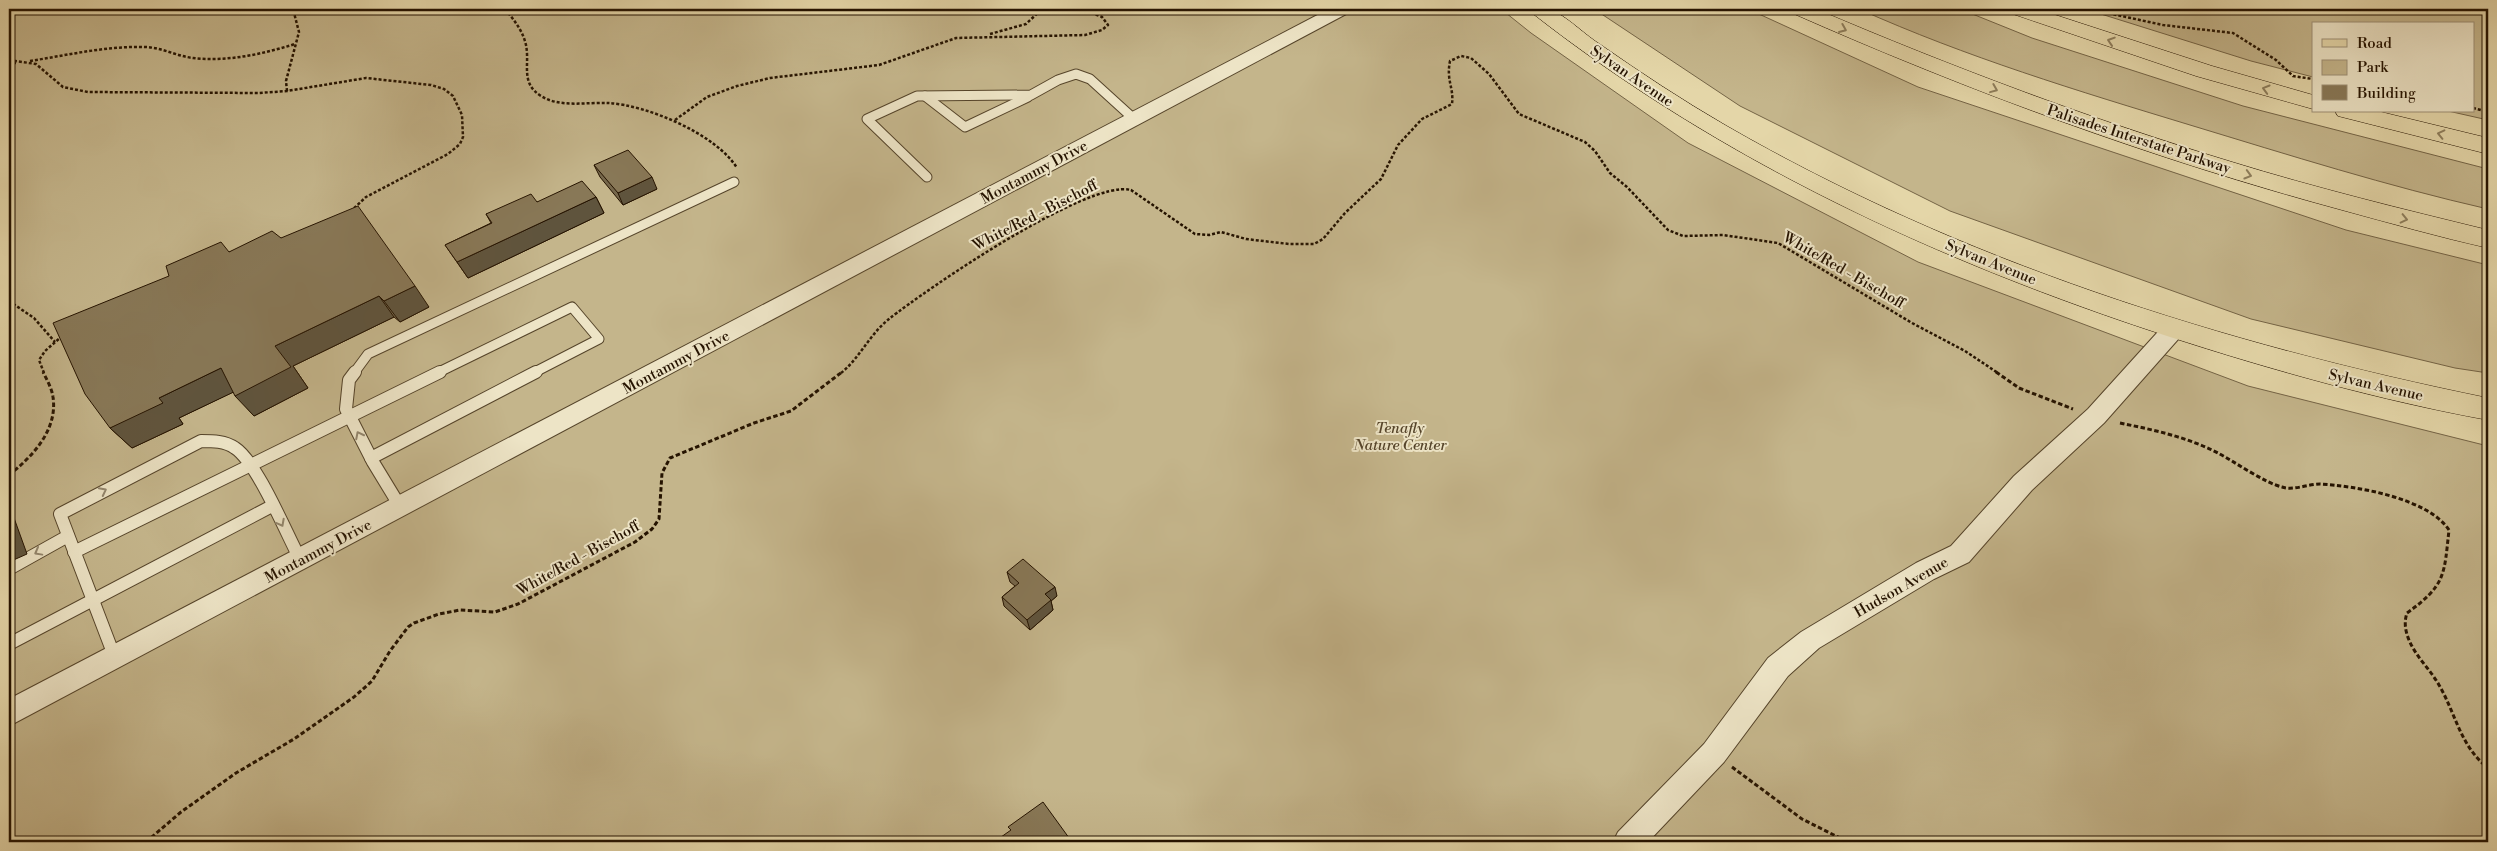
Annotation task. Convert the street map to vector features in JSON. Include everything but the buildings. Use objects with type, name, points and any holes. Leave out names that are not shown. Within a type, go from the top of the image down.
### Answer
[{"type":"main road","name":"Sylvan Avenue","points":[[1539,9],[1609,61],[1691,114],[1830,190],[1912,229],[2015,272],[2173,330],[2303,369],[2488,409]]},
{"type":"main road","name":"Palisades Interstate Parkway","points":[[1799,9],[2009,95],[2209,163],[2393,217],[2488,239]]},
{"type":"main road","points":[[2017,9],[2204,71],[2312,102]]},
{"type":"main road","points":[[2350,112],[2488,146]]},
{"type":"street","name":"Montammy Drive","points":[[9,713],[401,508],[1342,9]]},
{"type":"street","name":"Hudson Avenue","points":[[1628,842],[1714,753],[1755,695],[1778,667],[1810,640],[1925,571],[1960,554],[2023,484],[2096,416],[2173,330]]},
{"type":"lane","points":[[925,96],[965,127],[1031,96],[1058,80],[1076,74],[1090,78],[1134,119]]},
{"type":"lane","points":[[927,178],[868,119],[917,96],[1031,96]]},
{"type":"lane","points":[[401,508],[371,458],[346,409],[348,380],[368,354],[734,182]]},
{"type":"lane","points":[[74,552],[572,307],[599,339],[371,458]]},
{"type":"lane","points":[[115,658],[60,514],[201,441],[222,441],[240,451],[251,464],[301,560]]},
{"type":"lane","points":[[9,644],[272,506]]},
{"type":"lane","points":[[9,569],[68,536]]},
{"type":"path","points":[[287,91],[286,81],[299,32],[293,9]]},
{"type":"path","points":[[505,9],[515,21],[527,46],[524,76],[541,97],[554,101],[629,105],[675,120],[720,148],[733,161],[740,173],[734,182]]},
{"type":"path","points":[[675,120],[707,97],[737,86],[770,78],[879,65],[910,56],[942,42],[1017,28],[1031,21],[1042,9]]},
{"type":"path","points":[[977,36],[1085,35],[1102,30],[1108,25],[1102,16],[1082,9]]},
{"type":"path","points":[[2089,9],[2163,25],[2233,33],[2276,60],[2293,76],[2312,79]]},
{"type":"path","points":[[9,62],[26,62],[144,47],[168,50],[193,58],[214,58],[268,51],[295,44]]},
{"type":"path","name":"White/Red - Bischoff","points":[[146,842],[181,812],[236,773],[294,739],[354,697],[372,681],[390,651],[414,622],[460,610],[495,612],[518,604],[635,542],[653,529],[659,520],[663,496],[662,468],[670,458],[754,423],[791,411],[845,370],[872,334],[889,319],[973,258],[1019,232],[1090,197],[1104,192],[1127,189],[1194,234],[1209,236],[1221,232],[1263,242],[1303,245],[1317,243],[1381,179],[1398,145],[1422,119],[1452,104],[1453,96],[1447,75],[1450,61],[1459,56],[1471,58],[1482,65],[1511,108],[1519,114],[1573,136],[1591,148],[1610,173],[1668,230],[1683,236],[1723,235],[1773,241],[1796,252],[1912,323],[1965,351],[2018,388],[2096,416]]},
{"type":"path","points":[[26,62],[36,64],[63,87],[80,91],[136,93],[287,91],[366,78],[431,85],[444,89],[453,96],[462,115],[463,137],[460,144],[448,154],[366,197],[347,215]]},
{"type":"path","points":[[2474,108],[2488,112]]},
{"type":"path","points":[[9,301],[23,308],[44,327],[54,342]]},
{"type":"path","points":[[9,475],[28,460],[43,442],[51,417],[54,399],[39,360],[54,342],[66,334]]},
{"type":"path","points":[[2096,416],[2176,435],[2216,452],[2283,488],[2318,484],[2377,491],[2422,509],[2443,521],[2449,530],[2450,539],[2444,574],[2436,588],[2407,613],[2406,632],[2419,658],[2442,689],[2459,731],[2470,750],[2488,768]]},
{"type":"path","points":[[1714,753],[1798,816],[1831,835],[1848,842]]},
{"type":"green space","name":"Tenafly Nature Center","points":[[9,9],[1501,9],[1531,33],[1688,143],[1918,262],[2248,386],[2488,446],[2488,842],[9,842]]},
{"type":"green space","points":[[1594,9],[1748,9],[1918,87],[2346,230],[2488,265],[2488,373],[2455,368],[2251,319],[1950,211],[1740,106]]},
{"type":"green space","points":[[1859,9],[1960,9],[2032,38],[2243,106],[2488,169],[2488,209],[2338,170],[2064,86],[1940,43]]},
{"type":"green space","points":[[2085,9],[2488,9],[2488,120],[2452,112],[2474,112],[2474,22],[2312,22],[2312,77],[2251,61]]}]
